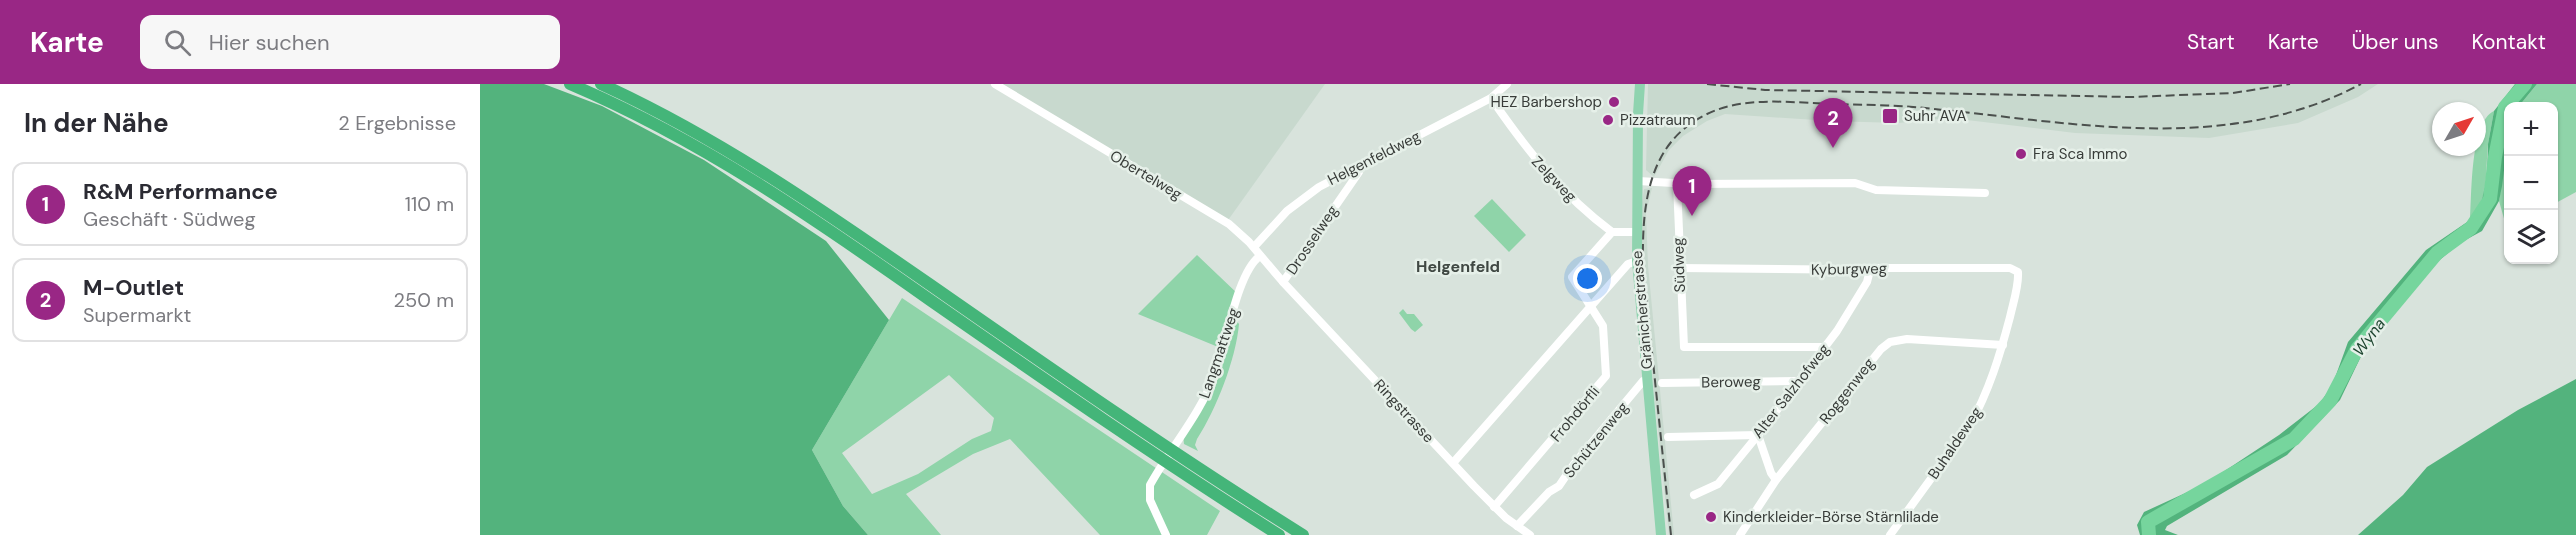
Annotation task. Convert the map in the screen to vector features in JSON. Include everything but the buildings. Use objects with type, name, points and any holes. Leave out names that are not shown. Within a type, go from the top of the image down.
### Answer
[{"type":"highway","points":[[570,84],[665,129],[784,200],[1125,434],[1279,535]]},
{"type":"highway","points":[[601,84],[689,128],[791,189],[1148,435],[1303,535]]},
{"type":"main road","name":"Gränicherstrasse","points":[[1640,84],[1637,261],[1661,535]]},
{"type":"street","name":"Obertelweg","points":[[995,84],[1229,224],[1254,247],[1282,282]]},
{"type":"street","name":"Helgenfeldweg","points":[[1254,247],[1301,199],[1357,167],[1491,98],[1507,84]]},
{"type":"street","name":"Zelgweg","points":[[1491,98],[1518,139],[1551,179],[1612,232]]},
{"type":"street","name":"Drosselweg","points":[[1282,282],[1359,172],[1357,167]]},
{"type":"street","points":[[1638,180],[1677,184],[1855,183],[1876,190],[1985,193]]},
{"type":"street","name":"Südweg","points":[[1677,184],[1684,347],[1825,347]]},
{"type":"street","points":[[1612,232],[1636,232]]},
{"type":"street","name":"Frohdörfli","points":[[1494,507],[1606,376],[1603,326],[1572,277],[1612,232]]},
{"type":"street","name":"Langmattweg","points":[[1166,535],[1148,492],[1154,478],[1207,394],[1245,276],[1252,262],[1260,256]]},
{"type":"street","points":[[1453,464],[1591,304],[1628,264],[1637,261]]},
{"type":"street","name":"Kyburgweg","points":[[1679,268],[1870,270],[1879,268],[2010,268],[2018,272]]},
{"type":"street","name":"Alter Salzhofweg","points":[[1694,495],[1718,484],[1758,435],[1825,347],[1867,282],[1870,270]]},
{"type":"street","name":"Buhaldeweg","points":[[1890,535],[1970,425],[1991,383],[2003,345],[2018,272]]},
{"type":"street","name":"Ringstrasse","points":[[1282,282],[1494,507],[1530,535]]},
{"type":"street","name":"Roggenweg","points":[[1740,535],[1776,480],[1870,361],[1890,342],[1918,339],[2003,345]]},
{"type":"street","name":"Schützenweg","points":[[1517,526],[1549,492],[1559,486],[1574,464],[1643,381],[1648,379]]},
{"type":"street","name":"Beroweg","points":[[1662,383],[1800,381]]},
{"type":"street","points":[[1668,437],[1758,435],[1771,473],[1776,480]]},
{"type":"shaded area","points":[[995,84],[1325,84],[1226,223]]},
{"type":"shaded area","points":[[1648,84],[2378,84],[2358,97],[2298,123],[2209,138],[2075,133],[1950,118],[1898,123],[1725,114],[1707,121],[1683,136],[1669,150],[1654,177],[1646,170]]},
{"type":"shaded area","points":[[1652,188],[1646,213],[1648,266],[1674,535],[1669,535],[1641,266],[1640,217],[1644,189]]},
{"type":"green space","points":[[480,84],[544,84],[602,106],[704,160],[826,241],[889,320],[812,450],[843,506],[868,535],[480,535]]},
{"type":"green space","points":[[2515,84],[2537,84],[2522,102],[2504,102],[2502,186],[2499,201],[2482,231],[2460,243],[2429,269],[2367,344],[2340,400],[2287,455],[2167,526],[2165,530],[2178,535],[2140,535],[2137,525],[2144,512],[2205,484],[2279,435],[2319,404],[2332,386],[2348,342],[2426,250],[2470,220],[2480,207],[2487,179],[2488,144],[2494,111]]},
{"type":"green space","points":[[2537,84],[2576,84],[2576,192],[2558,202],[2558,102],[2522,102]]},
{"type":"green space","points":[[2494,111],[2488,144],[2484,193],[2470,220],[2474,156],[2486,156],[2486,118]]},
{"type":"green space","points":[[2504,167],[2504,218],[2499,201]]},
{"type":"green space","points":[[1492,199],[1526,235],[1509,252],[1474,216]]},
{"type":"green space","points":[[1197,255],[1239,295],[1233,316],[1239,324],[1234,353],[1218,399],[1197,439],[1195,445],[1198,451],[1184,444],[1183,434],[1197,413],[1223,349],[1138,314]]},
{"type":"green space","points":[[902,298],[1220,511],[1207,535],[1100,535],[1010,439],[973,454],[906,494],[941,535],[868,535],[843,506],[812,450]],"holes":[[[949,375],[994,418],[991,431],[972,439],[918,474],[872,494],[842,453]]]},
{"type":"green space","points":[[1403,309],[1407,314],[1414,314],[1423,325],[1415,332],[1399,313]]},
{"type":"green space","points":[[2576,379],[2576,535],[2358,535],[2403,495],[2427,467],[2518,410]]},
{"type":"waterway","name":"Wyna","points":[[2149,535],[2148,522],[2294,439],[2330,401],[2357,349],[2437,253],[2471,228],[2490,199],[2495,157],[2505,107],[2525,84]]},
{"type":"railway","points":[[1707,84],[1765,90],[2131,97],[2233,93],[2290,84]]},
{"type":"railway","points":[[1671,535],[1643,265],[1643,243],[1644,221],[1652,179],[1671,143],[1686,127],[1720,109],[1752,102],[1909,107],[2097,126],[2205,127],[2258,120],[2310,106],[2361,84]]},
{"type":"place","name":"HEZ Barbershop","points":[[1614,102]]},
{"type":"place","name":"Suhr AVA","points":[[1890,116]]},
{"type":"place","name":"Pizzatraum","points":[[1608,120]]},
{"type":"place","name":"M-Outlet","points":[[1833,148]]},
{"type":"place","name":"Fra Sca Immo","points":[[2021,154]]},
{"type":"place","name":"R&M Performance","points":[[1692,216]]},
{"type":"place","name":"Kinderkleider-Börse Stärnlilade","points":[[1711,517]]},
{"type":"district","name":"Helgenfeld","points":[[1458,266]]}]
